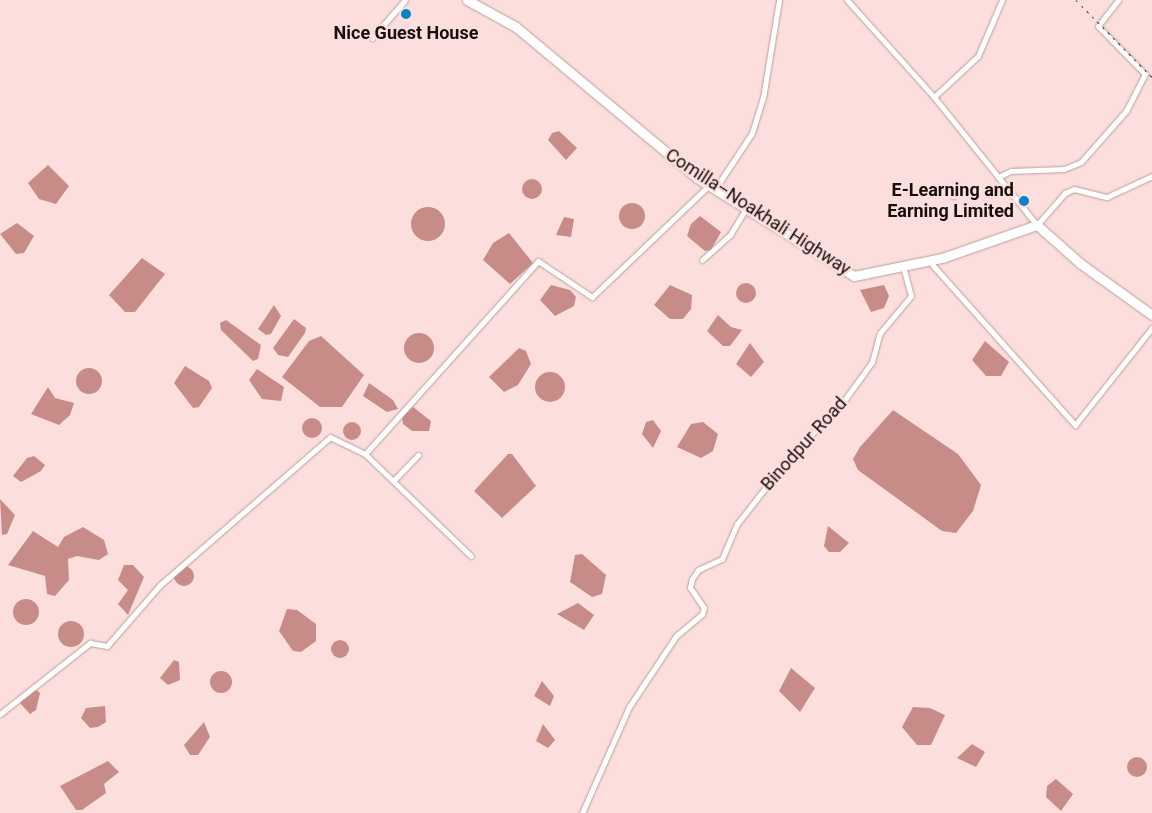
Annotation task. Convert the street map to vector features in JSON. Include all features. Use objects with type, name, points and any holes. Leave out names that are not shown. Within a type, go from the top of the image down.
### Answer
[{"type":"highway","name":"Comilla–Noakhali Highway","points":[[467,0],[516,27],[644,137],[712,187],[854,276],[929,261],[1036,225]]},
{"type":"highway","points":[[1036,225],[1081,264],[1152,315]]},
{"type":"street","points":[[372,38],[405,0]]},
{"type":"street","points":[[365,454],[538,260],[592,298],[712,187],[752,134],[763,98],[779,0]]},
{"type":"street","points":[[847,0],[934,97],[1036,225],[1065,193],[1074,189],[1107,198],[1152,176]]},
{"type":"street","points":[[934,97],[978,56],[1002,0]]},
{"type":"street","points":[[999,178],[1011,171],[1064,169],[1081,162],[1126,111],[1145,74],[1098,26],[1118,0]]},
{"type":"street","points":[[953,196],[956,183]]},
{"type":"street","points":[[702,260],[730,234],[746,208]]},
{"type":"street","points":[[929,261],[1075,425],[1152,328]]},
{"type":"street","name":"Binodpur Road","points":[[582,813],[629,707],[676,636],[702,614],[690,587],[692,579],[698,570],[722,559],[731,534],[749,508],[795,450],[838,409],[872,362],[880,333],[910,296],[903,266]]},
{"type":"street","points":[[0,714],[90,643],[107,646],[160,585],[319,444],[330,437],[365,454],[471,556]]},
{"type":"street","points":[[394,480],[418,455]]},
{"type":"shaded area","points":[[559,131],[577,148],[566,160],[548,140],[552,133]]},
{"type":"shaded area","points":[[48,165],[69,186],[56,204],[39,199],[28,183]]},
{"type":"shaded area","points":[[532,179],[539,182],[542,189],[539,196],[532,199],[525,196],[522,189],[525,182]]},
{"type":"shaded area","points":[[632,203],[641,207],[645,216],[641,225],[632,229],[623,225],[619,216],[623,207]]},
{"type":"shaded area","points":[[428,207],[435,208],[440,212],[444,217],[444,231],[440,236],[435,240],[428,241],[421,240],[416,236],[412,231],[411,224],[412,217],[416,212],[421,208]]},
{"type":"shaded area","points":[[700,216],[721,232],[711,250],[705,251],[687,236],[691,224]]},
{"type":"shaded area","points":[[564,217],[574,219],[571,237],[556,235]]},
{"type":"shaded area","points":[[17,223],[34,236],[24,253],[16,254],[0,234]]},
{"type":"shaded area","points":[[509,233],[533,263],[510,284],[483,260],[493,243]]},
{"type":"shaded area","points":[[142,258],[165,274],[135,312],[125,312],[109,295]]},
{"type":"shaded area","points":[[742,283],[750,283],[756,289],[756,297],[750,303],[742,303],[736,297],[736,289]]},
{"type":"shaded area","points":[[551,285],[570,290],[576,297],[574,306],[555,316],[540,300]]},
{"type":"shaded area","points":[[670,285],[692,295],[691,309],[683,319],[670,319],[654,305]]},
{"type":"shaded area","points":[[884,285],[889,296],[884,308],[871,312],[860,290]]},
{"type":"shaded area","points":[[274,305],[281,316],[271,334],[266,335],[258,329]]},
{"type":"shaded area","points":[[718,315],[731,327],[742,330],[730,346],[723,346],[707,331]]},
{"type":"shaded area","points":[[294,319],[306,328],[305,333],[288,357],[278,355],[273,348]]},
{"type":"shaded area","points":[[226,320],[261,345],[258,359],[253,361],[221,330],[220,323]]},
{"type":"shaded area","points":[[419,333],[425,334],[433,342],[433,354],[425,362],[419,363],[413,362],[405,354],[404,348],[405,342],[413,334]]},
{"type":"shaded area","points":[[321,336],[364,375],[342,407],[320,407],[282,377],[309,341]]},
{"type":"shaded area","points":[[985,341],[1009,362],[1001,376],[986,376],[972,360]]},
{"type":"shaded area","points":[[750,343],[764,362],[751,377],[736,364]]},
{"type":"shaded area","points":[[519,348],[526,351],[531,364],[518,385],[504,392],[489,377]]},
{"type":"shaded area","points":[[185,366],[209,381],[212,388],[199,407],[193,408],[174,383]]},
{"type":"shaded area","points":[[89,368],[98,372],[102,381],[98,390],[89,394],[80,390],[76,381],[80,372]]},
{"type":"shaded area","points":[[257,369],[284,387],[281,401],[262,399],[249,380]]},
{"type":"shaded area","points":[[550,372],[561,376],[565,387],[561,398],[550,402],[539,398],[535,387],[539,376]]},
{"type":"shaded area","points":[[369,383],[393,400],[398,409],[387,412],[363,396]]},
{"type":"shaded area","points":[[48,387],[55,398],[74,403],[70,415],[59,425],[31,414]]},
{"type":"shaded area","points":[[413,407],[431,421],[429,431],[412,431],[403,424],[402,417]]},
{"type":"shaded area","points":[[893,410],[958,454],[981,485],[973,511],[956,533],[942,531],[858,470],[853,459],[860,447]]},
{"type":"shaded area","points":[[308,418],[316,418],[322,424],[322,432],[316,438],[308,438],[302,432],[302,424]]},
{"type":"shaded area","points":[[653,420],[661,431],[653,448],[642,434],[646,422]]},
{"type":"shaded area","points":[[352,422],[358,425],[361,431],[358,437],[352,440],[346,437],[343,431],[346,425]]},
{"type":"shaded area","points":[[703,422],[718,434],[713,451],[701,458],[677,447],[691,424]]},
{"type":"shaded area","points":[[508,454],[512,454],[536,486],[502,518],[474,491]]},
{"type":"shaded area","points":[[34,456],[45,465],[41,471],[21,482],[13,476],[27,458]]},
{"type":"shaded area","points":[[0,499],[15,515],[7,534],[2,535]]},
{"type":"shaded area","points":[[828,526],[849,543],[840,552],[829,552],[824,546]]},
{"type":"shaded area","points":[[83,527],[104,540],[108,554],[99,560],[77,556],[68,559],[69,580],[55,596],[47,594],[45,576],[8,565],[33,531],[58,547],[64,537]]},
{"type":"shaded area","points":[[582,554],[606,575],[602,594],[592,597],[570,582],[575,555]]},
{"type":"shaded area","points":[[124,565],[133,565],[144,577],[128,615],[118,604],[128,590],[118,580]]},
{"type":"shaded area","points":[[184,566],[191,569],[194,576],[191,583],[184,586],[177,583],[174,576],[177,569]]},
{"type":"shaded area","points":[[26,599],[35,603],[39,612],[35,621],[26,625],[17,621],[13,612],[17,603]]},
{"type":"shaded area","points":[[578,603],[594,615],[584,630],[557,614]]},
{"type":"shaded area","points":[[287,609],[297,610],[316,624],[316,641],[301,652],[293,651],[279,631]]},
{"type":"shaded area","points":[[71,621],[80,625],[84,634],[80,643],[71,647],[62,643],[58,634],[62,625]]},
{"type":"shaded area","points":[[336,640],[344,640],[349,645],[347,656],[336,658],[331,653],[331,645]]},
{"type":"shaded area","points":[[174,660],[179,662],[180,680],[168,685],[160,678]]},
{"type":"shaded area","points":[[791,668],[815,688],[800,712],[779,691]]},
{"type":"shaded area","points":[[217,671],[225,671],[232,678],[232,686],[225,693],[217,693],[210,686],[210,678]]},
{"type":"shaded area","points":[[542,681],[554,696],[550,706],[534,696]]},
{"type":"shaded area","points":[[34,688],[40,693],[36,710],[30,714],[20,703]]},
{"type":"shaded area","points":[[105,706],[106,722],[98,727],[90,728],[81,718],[86,708]]},
{"type":"shaded area","points":[[913,707],[930,708],[945,715],[931,745],[917,745],[902,727]]},
{"type":"shaded area","points":[[204,722],[210,737],[198,755],[190,755],[184,745]]},
{"type":"shaded area","points":[[543,724],[555,740],[548,748],[536,741]]},
{"type":"shaded area","points":[[972,744],[985,752],[976,767],[957,758]]},
{"type":"shaded area","points":[[1137,757],[1144,760],[1147,767],[1144,774],[1137,777],[1130,774],[1127,767],[1130,760]]},
{"type":"shaded area","points":[[108,761],[119,772],[104,784],[106,793],[82,810],[76,810],[60,786]]},
{"type":"shaded area","points":[[1056,779],[1073,794],[1061,811],[1046,797],[1047,786]]},
{"type":"railway","points":[[1076,0],[1152,77]]},
{"type":"place","name":"Nice Guest House","points":[[406,14]]},
{"type":"place","name":"E-Learning and Earning Limited","points":[[1024,201]]}]
